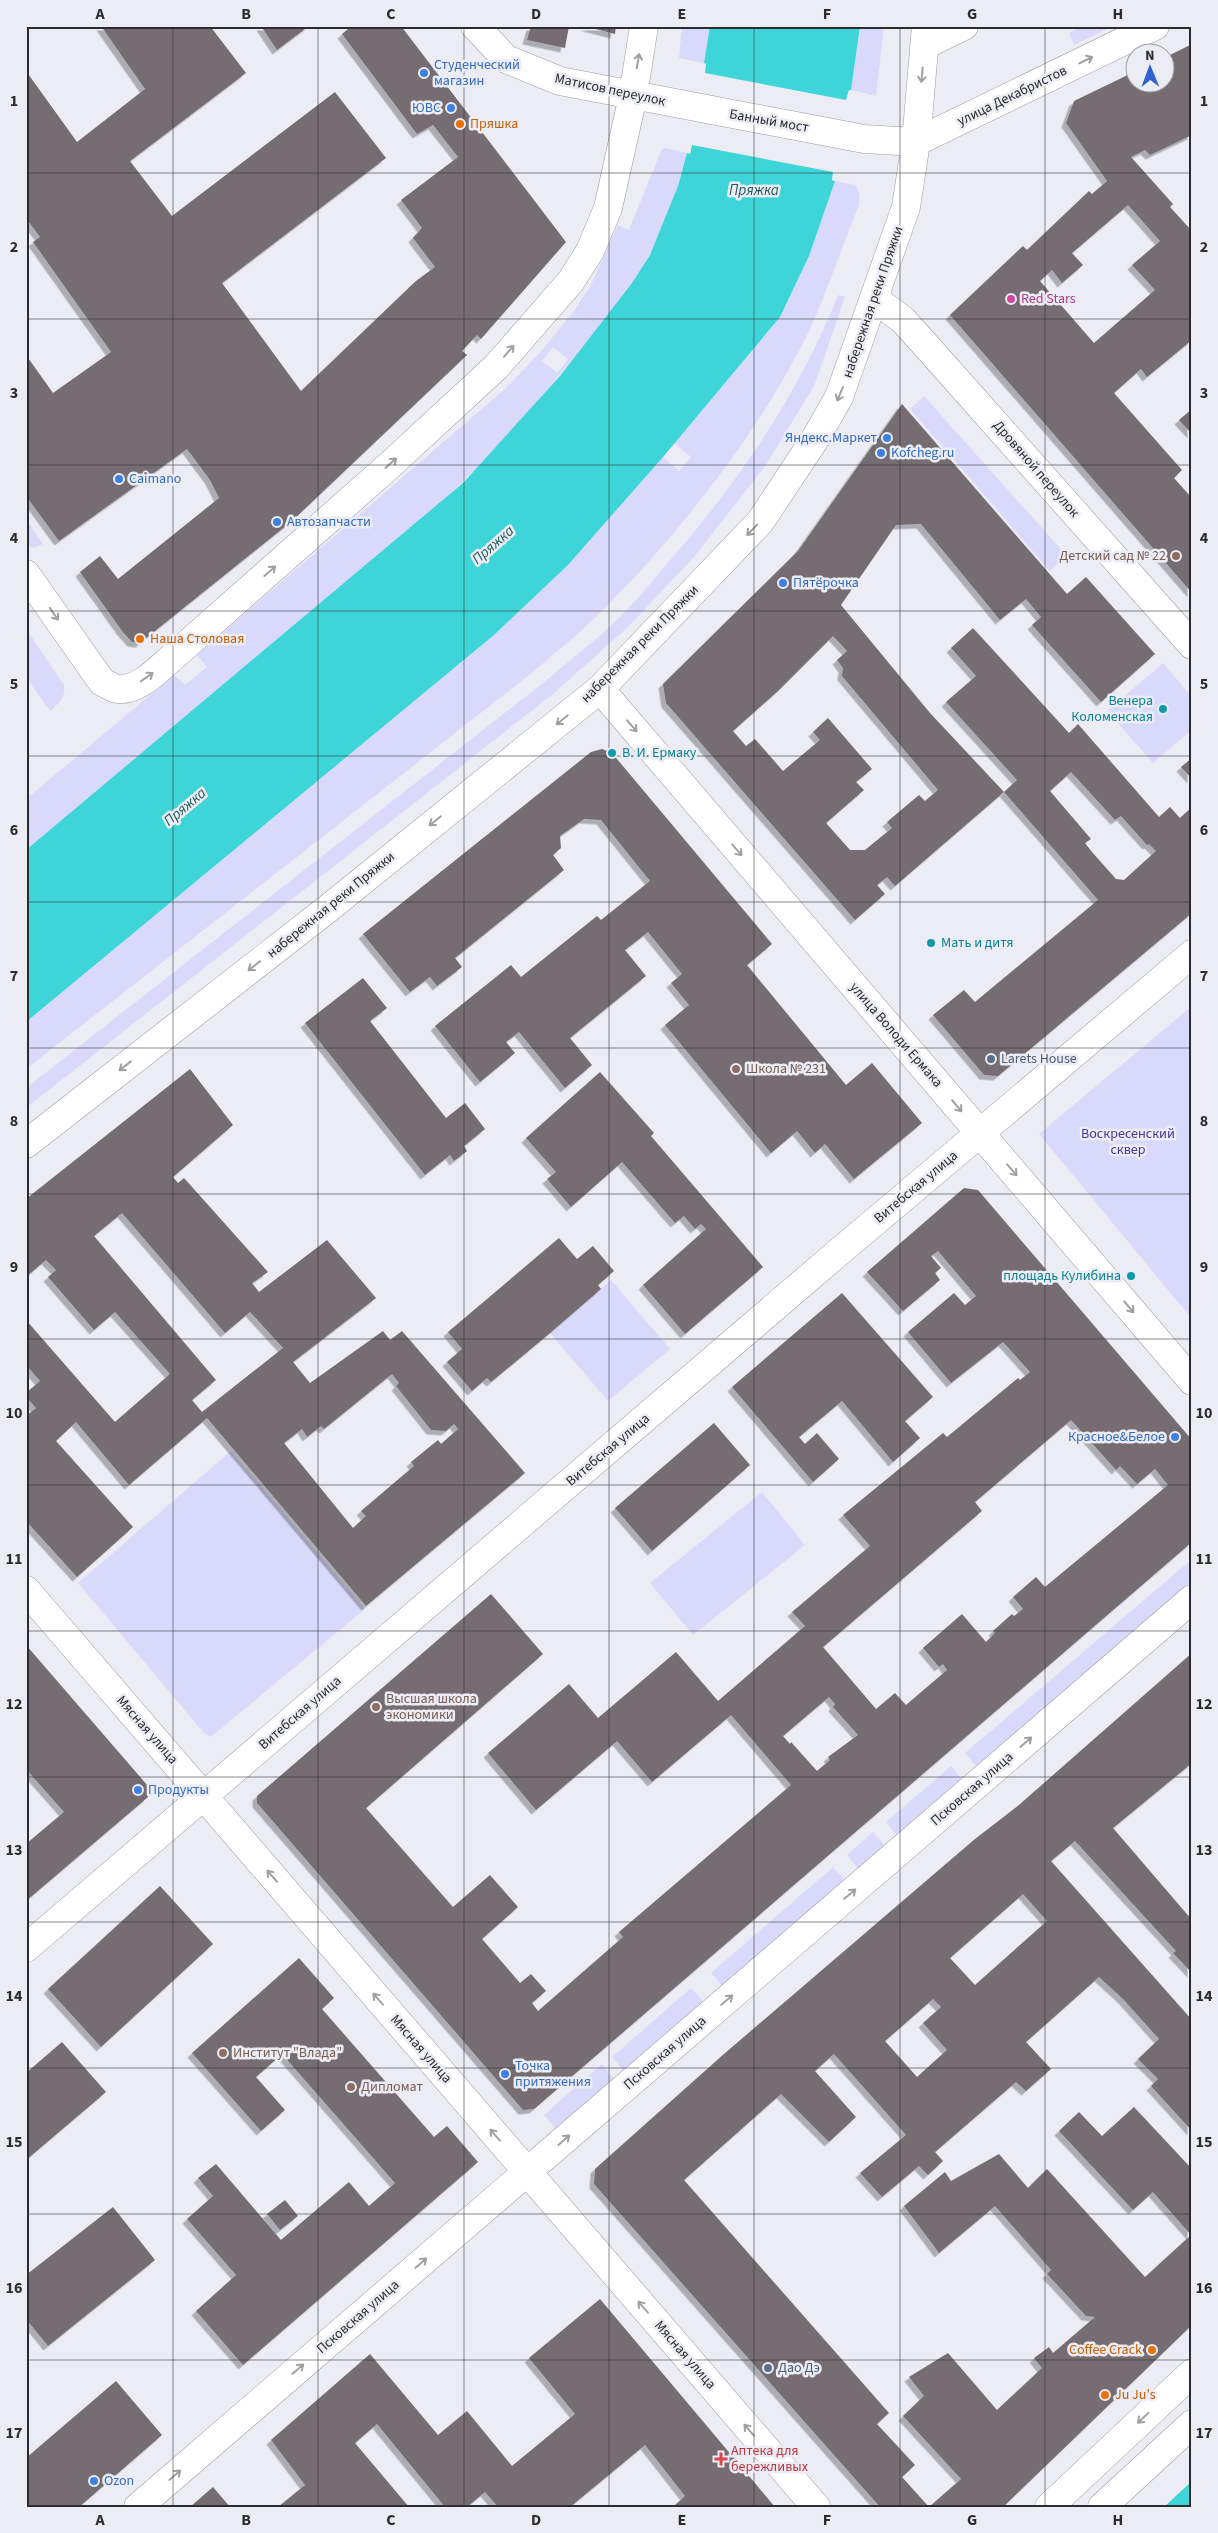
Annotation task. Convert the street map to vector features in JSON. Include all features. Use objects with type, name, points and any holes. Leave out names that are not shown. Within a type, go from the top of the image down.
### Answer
[{"type":"street","name":"Матисов переулок","points":[[474,26],[506,59],[560,81],[674,104]]},
{"type":"street","points":[[26,574],[102,682],[117,689],[132,686],[146,678],[391,464],[496,367],[571,281],[590,251],[608,208],[633,96],[644,26]]},
{"type":"street","points":[[926,36],[964,26]]},
{"type":"street","name":"улица Декабристов","points":[[864,139],[916,142],[1155,26]]},
{"type":"street","name":"набережная реки Пряжки","points":[[26,1144],[325,911],[600,689],[760,522],[815,439],[839,397],[875,299],[906,207],[916,142],[926,36]]},
{"type":"street","name":"Банный мост","points":[[674,104],[864,139]]},
{"type":"street","name":"Дровяной переулок","points":[[875,299],[903,320],[1192,645]]},
{"type":"street","name":"улица Володи Ермака","points":[[600,689],[1192,1381]]},
{"type":"street","name":"Витебская улица","points":[[26,1948],[1192,954]]},
{"type":"street","name":"Мясная улица","points":[[26,1590],[816,2507]]},
{"type":"street","name":"Псковская улица","points":[[138,2507],[1192,1599]]},
{"type":"street","points":[[1049,2507],[1192,2373]]},
{"type":"street","points":[[1102,2507],[1192,2424]]},
{"type":"green space","points":[[682,26],[710,26],[704,63],[679,58]]},
{"type":"green space","points":[[860,26],[884,26],[876,96],[851,90]]},
{"type":"green space","points":[[1083,26],[1113,26],[1074,45],[1069,33]]},
{"type":"green space","points":[[662,149],[687,153],[661,232],[643,267],[622,297],[572,360],[512,431],[470,475],[425,517],[26,850],[26,799],[174,675],[185,685],[207,667],[197,655],[506,388],[543,349],[573,312],[590,287],[618,225],[629,230]],"holes":[[[553,347],[568,359],[557,373],[542,361]]]},
{"type":"green space","points":[[835,181],[856,185],[859,193],[859,205],[809,331],[769,403],[745,439],[693,510],[637,575],[591,622],[533,672],[26,1069],[26,1022],[494,635],[568,565],[663,457],[679,471],[691,457],[674,443],[780,317],[809,256]]},
{"type":"green space","points":[[838,295],[845,297],[814,386],[766,465],[694,557],[629,626],[553,694],[26,1108],[26,1088],[543,683],[600,636],[624,613],[717,503],[764,438],[804,368]]},
{"type":"green space","points":[[924,396],[1067,556],[1050,571],[910,409]]},
{"type":"green space","points":[[26,519],[43,544],[34,548],[26,544]]},
{"type":"green space","points":[[26,629],[64,685],[63,697],[50,711],[26,677]]},
{"type":"green space","points":[[1163,663],[1192,697],[1192,730],[1153,763],[1107,711]]},
{"type":"green space","name":"Воскресенский сквер","points":[[1192,1006],[1192,1319],[1039,1134]]},
{"type":"green space","points":[[611,1280],[670,1349],[608,1401],[550,1333]]},
{"type":"green space","points":[[231,1451],[365,1609],[211,1737],[204,1733],[78,1583]]},
{"type":"green space","points":[[762,1492],[805,1545],[693,1635],[650,1583]]},
{"type":"green space","points":[[1192,1559],[1192,1584],[978,1768],[965,1753]]},
{"type":"green space","points":[[951,1766],[963,1781],[898,1837],[886,1822]]},
{"type":"green space","points":[[873,1832],[887,1848],[860,1871],[847,1855]]},
{"type":"green space","points":[[833,1867],[846,1882],[724,1988],[711,1973]]},
{"type":"green space","points":[[691,1988],[705,2003],[625,2072],[612,2057]]},
{"type":"green space","points":[[602,2064],[615,2080],[557,2130],[544,2115]]},
{"type":"water","name":"Пряжка","points":[[710,26],[860,26],[851,90],[849,90],[832,180],[835,181],[809,256],[780,317],[663,457],[568,565],[494,635],[26,1022],[26,850],[463,483],[560,376],[632,283],[650,255],[678,186],[687,153],[690,153],[706,64],[704,63]]},
{"type":"water","points":[[1192,2481],[1192,2507],[1164,2507]]},
{"type":"pier","points":[[702,63],[706,64],[705,73],[846,100],[849,90],[854,91],[851,93],[835,178],[837,181],[832,180],[833,172],[692,145],[690,154],[685,152],[688,151]]},
{"type":"building","points":[[101,26],[210,26],[246,73],[130,161],[172,216],[335,92],[386,158],[222,283],[301,391],[416,281],[435,267],[413,238],[422,228],[401,200],[458,157],[433,125],[417,134],[342,34],[352,26],[401,26],[566,242],[481,339],[477,335],[462,351],[467,355],[292,521],[140,643],[132,642],[122,631],[80,572],[100,556],[118,579],[219,498],[210,480],[187,449],[59,541],[26,496],[26,355],[53,393],[111,352],[33,242],[40,237],[26,218],[26,71],[77,142],[145,89]]},
{"type":"building","points":[[261,26],[309,26],[277,50]]},
{"type":"building","points":[[531,26],[569,26],[565,48],[527,40]]},
{"type":"building","points":[[584,26],[616,26],[615,34]]},
{"type":"building","points":[[1192,44],[1192,135],[1150,155],[1145,150],[1131,157],[1173,204],[1170,207],[1192,231],[1192,340],[1147,377],[1141,369],[1114,393],[1182,470],[1174,478],[1192,498],[1192,593],[950,315],[1023,246],[1027,250],[1089,191],[1092,194],[1107,181],[1066,123],[1074,101],[1126,76],[1126,92],[1176,92],[1176,52]],"holes":[[[1128,205],[1160,241],[1132,265],[1155,290],[1094,343],[1040,281],[1052,270],[1062,283],[1083,265],[1072,253]]]},
{"type":"building","points":[[902,404],[1067,594],[1086,577],[1155,654],[1101,702],[1032,625],[1041,617],[1026,599],[1000,620],[921,524],[896,525],[841,605],[930,713],[1004,792],[895,886],[887,877],[877,885],[885,894],[855,920],[666,703],[663,684],[798,551]],"holes":[[[833,636],[847,651],[837,660],[843,668],[842,676],[938,790],[925,801],[919,795],[887,822],[892,828],[865,850],[850,850],[826,823],[864,790],[856,782],[872,769],[828,718],[813,732],[820,740],[783,771],[755,739],[746,746],[733,731],[778,691]]]},
{"type":"building","points":[[1192,409],[1192,434],[1179,420]]},
{"type":"building","points":[[973,628],[1069,733],[1078,724],[1159,817],[1170,807],[1180,818],[1192,807],[1192,913],[998,1076],[984,1075],[933,1015],[964,990],[975,1002],[1098,900],[1004,792],[1017,780],[946,702],[976,676],[951,648]],"holes":[[[1071,772],[1115,820],[1121,816],[1147,845],[1149,844],[1156,851],[1124,880],[1116,879],[1092,852],[1085,843],[1091,839],[1050,791]]]},
{"type":"building","points":[[602,749],[612,753],[772,944],[747,965],[846,1085],[872,1063],[922,1123],[854,1179],[825,1144],[815,1153],[797,1131],[771,1153],[665,1025],[689,1005],[671,983],[682,974],[648,932],[625,950],[646,976],[570,1038],[592,1065],[565,1088],[519,1032],[506,1042],[515,1053],[480,1082],[435,1026],[511,965],[521,977],[597,916],[601,920],[650,881],[601,820],[584,819],[560,836],[561,848],[553,855],[564,870],[455,958],[462,967],[437,986],[430,977],[410,992],[363,934],[591,752]]},
{"type":"building","points":[[1192,758],[1192,779],[1181,767]]},
{"type":"building","points":[[363,978],[387,1008],[370,1021],[446,1118],[465,1103],[485,1129],[464,1146],[467,1151],[454,1161],[450,1155],[425,1175],[305,1023]]},
{"type":"building","points":[[190,1069],[233,1125],[173,1177],[178,1183],[184,1178],[268,1272],[252,1283],[259,1292],[327,1240],[376,1298],[293,1362],[310,1383],[383,1331],[390,1340],[402,1331],[525,1473],[366,1606],[207,1418],[129,1485],[76,1422],[56,1441],[133,1527],[77,1577],[26,1521],[26,1416],[36,1408],[26,1397],[26,1393],[40,1381],[26,1365],[26,1320],[115,1422],[170,1374],[115,1312],[94,1330],[48,1277],[56,1270],[46,1260],[26,1277],[26,1199]],"holes":[[[122,1213],[225,1333],[250,1312],[283,1348],[202,1412],[192,1400],[216,1380],[94,1236]],[[392,1374],[399,1383],[396,1386],[431,1430],[446,1431],[454,1424],[458,1429],[441,1444],[438,1440],[411,1462],[414,1466],[361,1511],[366,1516],[353,1528],[284,1443],[302,1429],[307,1437],[321,1426],[324,1429]]]},
{"type":"building","points":[[600,1072],[654,1133],[651,1136],[763,1267],[685,1334],[643,1285],[706,1229],[701,1224],[695,1229],[684,1216],[675,1223],[622,1162],[571,1207],[547,1179],[556,1172],[526,1138]]},
{"type":"building","points":[[964,1188],[978,1190],[1192,1440],[1192,1542],[534,2109],[523,2110],[257,1803],[257,1796],[491,1594],[543,1654],[366,1808],[453,1907],[490,1875],[518,1907],[482,1939],[520,1983],[531,1974],[546,1991],[532,2003],[538,2011],[623,1937],[619,1932],[791,1785],[731,1715],[652,1782],[617,1741],[536,1810],[488,1753],[569,1684],[598,1718],[676,1652],[718,1701],[805,1626],[792,1612],[870,1546],[843,1515],[943,1433],[947,1437],[1018,1378],[1020,1380],[1030,1372],[1003,1342],[951,1383],[908,1332],[954,1293],[965,1305],[976,1296],[938,1251],[931,1256],[941,1268],[935,1273],[940,1280],[903,1311],[867,1272]],"holes":[[[1071,1420],[1116,1470],[1120,1466],[1137,1484],[1155,1469],[1168,1485],[1045,1587],[1036,1577],[1013,1597],[1023,1609],[1014,1616],[1012,1614],[993,1631],[995,1633],[986,1642],[962,1614],[923,1648],[939,1667],[943,1664],[947,1670],[906,1705],[895,1693],[876,1709],[823,1647],[982,1511],[975,1502]],[[829,1697],[835,1704],[833,1707],[858,1735],[828,1757],[830,1760],[817,1771],[791,1742],[790,1744],[783,1736]]]},
{"type":"building","points":[[559,1238],[577,1259],[593,1246],[614,1271],[598,1285],[601,1289],[550,1333],[491,1382],[487,1378],[472,1391],[447,1362],[462,1349],[448,1332]]},
{"type":"building","points":[[842,1293],[933,1397],[905,1421],[920,1438],[893,1462],[842,1401],[799,1437],[805,1444],[817,1433],[839,1459],[813,1482],[732,1387]]},
{"type":"building","points":[[714,1423],[750,1465],[652,1551],[615,1508]]},
{"type":"building","points":[[26,1645],[148,1786],[148,1797],[26,1901],[26,1844],[64,1812],[26,1769]]},
{"type":"building","points":[[1192,1653],[1192,1763],[1113,1828],[1192,1920],[1192,1973],[1173,1953],[1176,1951],[1075,1841],[1051,1861],[1192,2020],[1192,2131],[1151,2086],[1158,2079],[1138,2059],[1159,2039],[1123,1999],[1099,1977],[1026,2042],[1051,2069],[1026,2091],[1016,2082],[935,2152],[943,2161],[928,2175],[919,2166],[882,2197],[860,2173],[906,2135],[834,2054],[815,2071],[856,2117],[829,2142],[781,2094],[684,2180],[889,2413],[877,2424],[915,2465],[902,2477],[929,2507],[880,2507],[594,2184],[595,2169],[724,2054],[975,1839],[1019,1805]],"holes":[[[1023,1894],[1047,1921],[975,1985],[950,1958]],[[933,1999],[941,2007],[923,2023],[947,2050],[917,2077],[885,2041]]]},
{"type":"building","points":[[160,1886],[213,1944],[101,2047],[48,1989]]},
{"type":"building","points":[[299,1958],[334,1998],[322,2009],[434,2137],[447,2126],[478,2162],[243,2365],[196,2311],[236,2275],[187,2219],[213,2196],[198,2178],[216,2164],[281,2240],[349,2182],[369,2206],[395,2183],[282,2054],[256,2077],[285,2110],[261,2131],[192,2053]]},
{"type":"building","points":[[62,2042],[106,2092],[26,2160],[26,2073]]},
{"type":"building","points":[[1134,2107],[1192,2169],[1192,2325],[1003,2507],[929,2507],[961,2479],[903,2416],[924,2396],[909,2377],[948,2353],[997,2410],[1042,2368],[1034,2358],[1049,2347],[1053,2353],[1095,2317],[1086,2316],[1047,2274],[1051,2270],[995,2206],[939,2253],[904,2206],[945,2172],[951,2181],[999,2154],[1028,2188],[1047,2169],[1145,2277],[1191,2235],[1153,2192],[1133,2210],[1059,2131],[1079,2112],[1102,2136]]},
{"type":"building","points":[[285,2200],[298,2216],[280,2230],[267,2214]]},
{"type":"building","points":[[113,2207],[155,2260],[48,2346],[26,2319],[26,2275]]},
{"type":"building","points":[[600,2299],[775,2507],[673,2507],[685,2496],[645,2445],[570,2507],[498,2507],[485,2492],[467,2507],[445,2507],[377,2424],[355,2443],[409,2507],[278,2507],[305,2485],[271,2440],[370,2354],[438,2435],[467,2411],[512,2466],[575,2414],[529,2358]]},
{"type":"building","points":[[116,2381],[162,2435],[79,2507],[26,2507],[26,2458]]},
{"type":"building","points":[[213,2487],[230,2507],[190,2507]]},
{"type":"place","name":"Студенческий магазин","points":[[424,73]]},
{"type":"place","name":"ЮВС","points":[[451,108]]},
{"type":"place","name":"Пряшка","points":[[460,124]]},
{"type":"place","name":"Red Stars","points":[[1011,299]]},
{"type":"place","name":"Яндекс.Маркет","points":[[887,438]]},
{"type":"place","name":"Kofcheg.ru","points":[[881,453]]},
{"type":"place","name":"Caimano","points":[[119,479]]},
{"type":"place","name":"Автозапчасти","points":[[277,522]]},
{"type":"place","name":"Детский сад № 22","points":[[1176,556]]},
{"type":"place","name":"Пятёрочка","points":[[783,583]]},
{"type":"place","name":"Наша Столовая","points":[[140,639]]},
{"type":"place","name":"Венера Коломенская","points":[[1163,709]]},
{"type":"place","name":"В. И. Ермаку","points":[[612,753]]},
{"type":"place","name":"Мать и дитя","points":[[931,943]]},
{"type":"place","name":"Larets House","points":[[991,1059]]},
{"type":"place","name":"Школа № 231","points":[[736,1069]]},
{"type":"place","name":"площадь Кулибина","points":[[1131,1276]]},
{"type":"place","name":"Красное&Белое","points":[[1175,1437]]},
{"type":"place","name":"Высшая школа экономики","points":[[376,1707]]},
{"type":"place","name":"Продукты","points":[[138,1790]]},
{"type":"place","name":"Институт \"Влада\"","points":[[223,2053]]},
{"type":"place","name":"Точка притяжения","points":[[505,2074]]},
{"type":"place","name":"Дипломат","points":[[351,2087]]},
{"type":"place","name":"Coffee Crack","points":[[1152,2350]]},
{"type":"place","name":"Дао Дэ","points":[[768,2368]]},
{"type":"place","name":"Ju Ju's","points":[[1105,2395]]},
{"type":"place","name":"Аптека для бережливых","points":[[721,2459]]},
{"type":"place","name":"Ozon","points":[[94,2481]]}]
